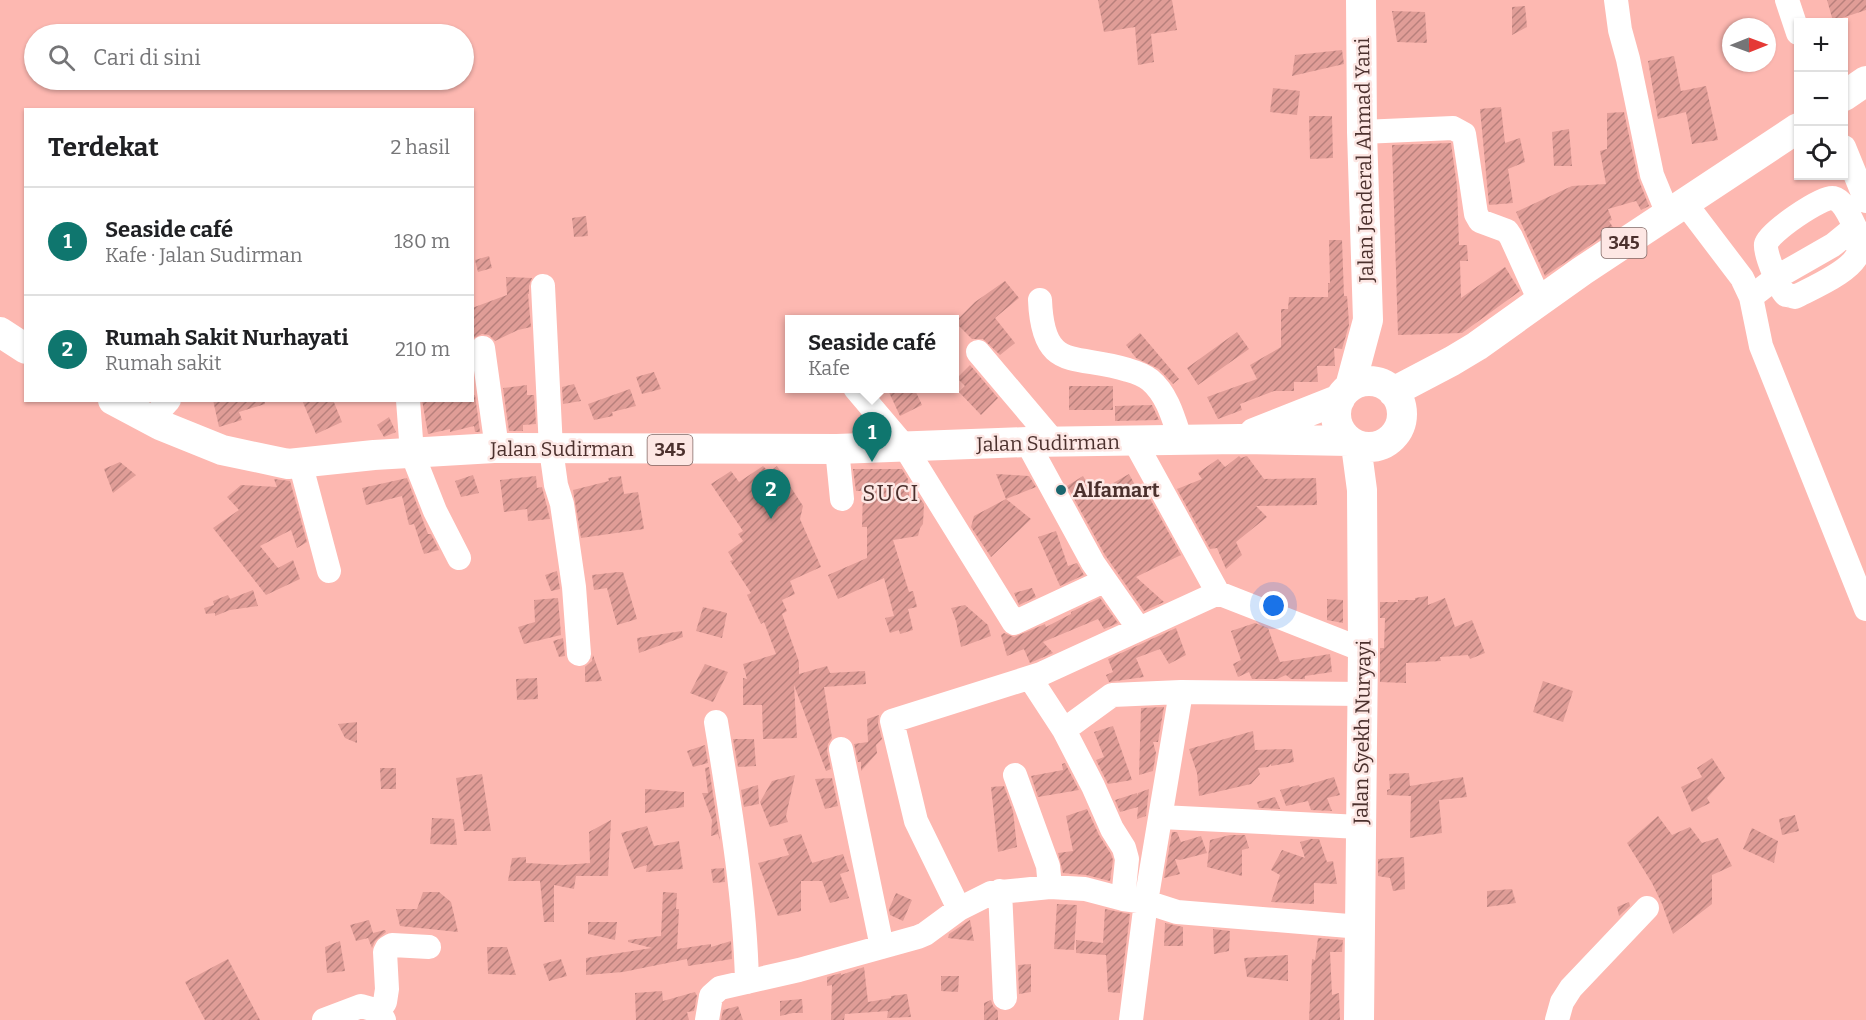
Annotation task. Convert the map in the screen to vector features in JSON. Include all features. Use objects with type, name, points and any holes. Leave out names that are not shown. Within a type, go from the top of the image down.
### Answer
[{"type":"main road","name":"Jalan Jenderal Ahmad Yani","points":[[1361,0],[1362,132],[1368,320],[1393,392]]},
{"type":"main road","points":[[1848,93],[1866,81]]},
{"type":"main road","name":"345","points":[[1393,392],[1452,361],[1582,271],[1794,131]]},
{"type":"main road","name":"Jalan Jenderal Ahmad Yani","points":[[1345,393],[1368,320]]},
{"type":"main road","points":[[0,332],[24,348]]},
{"type":"main road","name":"345","points":[[1372,440],[1452,361]]},
{"type":"main road","points":[[1377,382],[1393,392],[1402,410],[1372,440],[1342,434],[1336,417],[1345,393],[1359,383],[1377,382]]},
{"type":"main road","name":"Jalan Sudirman","points":[[1240,439],[1345,393]]},
{"type":"main road","name":"Jalan Sudirman","points":[[122,402],[160,410],[222,450],[288,464],[494,448],[837,449],[1041,442],[1372,440]]},
{"type":"main road","name":"Jalan Syekh Nuryayi","points":[[1359,1020],[1363,650],[1362,490],[1372,440]]},
{"type":"street","points":[[1616,0],[1620,30],[1652,175],[1676,208],[1742,278],[1752,297],[1761,346],[1866,609]]},
{"type":"street","points":[[1787,0],[1794,21]]},
{"type":"street","points":[[1362,132],[1453,128],[1464,134],[1476,214],[1480,221],[1507,231],[1540,301]]},
{"type":"street","points":[[1848,157],[1866,201]]},
{"type":"street","points":[[1833,198],[1840,202],[1855,227],[1860,249],[1856,258],[1846,269],[1795,297],[1787,295],[1780,289],[1777,277],[1765,245],[1768,238],[1794,217],[1826,200],[1833,198]]},
{"type":"street","points":[[1752,297],[1777,277]]},
{"type":"street","points":[[543,286],[551,449],[556,485],[562,504],[574,587],[579,654]]},
{"type":"street","points":[[1040,300],[1044,331],[1054,350],[1065,358],[1104,363],[1137,373],[1150,380],[1169,404],[1181,441]]},
{"type":"street","points":[[483,348],[495,434],[494,448]]},
{"type":"street","points":[[978,352],[1041,442],[1056,498],[1104,581],[1139,629]]},
{"type":"street","points":[[859,393],[905,447],[1014,623],[1104,581]]},
{"type":"street","points":[[408,402],[412,453],[435,511],[459,558]]},
{"type":"street","points":[[1135,442],[1218,593],[1363,650]]},
{"type":"street","points":[[837,449],[842,499]]},
{"type":"street","points":[[300,462],[329,571]]},
{"type":"street","points":[[959,909],[916,820],[892,721],[1030,678],[1218,593]]},
{"type":"street","points":[[1030,678],[1064,730],[1112,830],[1125,848],[1135,900],[1131,1020]]},
{"type":"street","points":[[1064,730],[1112,695],[1181,692],[1362,694]]},
{"type":"street","points":[[1135,900],[1161,817],[1181,692]]},
{"type":"street","points":[[716,722],[736,844],[747,982]]},
{"type":"street","points":[[841,749],[882,946]]},
{"type":"street","points":[[1015,775],[1048,866],[1050,887]]},
{"type":"street","points":[[1161,817],[1360,827]]},
{"type":"street","points":[[707,1020],[711,996],[720,988],[925,934],[959,909],[1000,891],[1050,887],[1085,889],[1178,912],[1360,927]]},
{"type":"street","points":[[1000,891],[1005,998]]},
{"type":"street","points":[[1559,1019],[1562,1002],[1571,988],[1647,908]]},
{"type":"street","points":[[324,1020],[361,1006],[382,1015],[385,1002],[385,952],[387,948],[393,945],[429,947]]},
{"type":"building","points":[[1098,0],[1172,0],[1177,30],[1151,34],[1154,62],[1138,65],[1135,27],[1104,32]]},
{"type":"building","points":[[1827,0],[1866,0],[1866,10],[1842,18],[1832,18]]},
{"type":"building","points":[[1525,6],[1527,27],[1512,35],[1512,7]]},
{"type":"building","points":[[1392,11],[1425,12],[1427,43],[1397,42]]},
{"type":"building","points":[[1342,50],[1344,64],[1292,76],[1295,55]]},
{"type":"building","points":[[1674,56],[1681,91],[1706,86],[1718,140],[1692,144],[1686,112],[1658,119],[1648,61]]},
{"type":"building","points":[[1273,88],[1300,91],[1297,115],[1270,112]]},
{"type":"building","points":[[1501,107],[1505,143],[1520,138],[1525,162],[1508,169],[1513,203],[1489,205],[1480,109]]},
{"type":"building","points":[[1624,112],[1638,178],[1649,206],[1641,210],[1636,201],[1608,209],[1612,220],[1609,221],[1614,229],[1545,276],[1516,212],[1572,186],[1606,184],[1600,151],[1607,149],[1607,113]]},
{"type":"building","points":[[1309,116],[1332,116],[1333,158],[1310,159]]},
{"type":"building","points":[[1569,129],[1572,166],[1554,166],[1552,132]]},
{"type":"building","points":[[1451,143],[1457,186],[1459,245],[1467,245],[1468,261],[1460,261],[1461,298],[1505,267],[1520,291],[1462,333],[1398,335],[1392,145]]},
{"type":"building","points":[[586,216],[588,236],[574,237],[572,218]]},
{"type":"building","points":[[1329,240],[1342,240],[1344,296],[1347,296],[1349,325],[1342,349],[1334,348],[1335,366],[1317,366],[1318,382],[1294,382],[1294,391],[1274,391],[1240,404],[1242,410],[1218,419],[1207,397],[1257,379],[1250,365],[1281,347],[1281,309],[1288,309],[1289,297],[1328,297]]},
{"type":"building","points":[[489,256],[492,268],[478,272],[475,260]]},
{"type":"building","points":[[506,277],[532,278],[528,294],[531,327],[518,330],[495,341],[489,335],[482,334],[474,338],[474,307],[507,295]]},
{"type":"building","points":[[1005,281],[1019,298],[995,318],[1015,343],[1000,355],[983,339],[972,339],[959,326],[959,318],[975,302]]},
{"type":"building","points":[[1237,332],[1249,349],[1198,385],[1187,368]]},
{"type":"building","points":[[1140,333],[1179,379],[1173,384],[1159,369],[1136,358],[1126,345]]},
{"type":"building","points":[[970,365],[998,398],[981,415],[959,392],[965,386],[959,380],[959,376]]},
{"type":"building","points":[[654,372],[661,389],[642,394],[636,377]]},
{"type":"building","points":[[574,384],[581,401],[563,404],[562,387]]},
{"type":"building","points":[[527,385],[527,395],[534,395],[536,424],[523,425],[523,431],[509,431],[503,388]]},
{"type":"building","points":[[1069,386],[1113,386],[1113,410],[1069,410]]},
{"type":"building","points":[[630,389],[636,406],[612,412],[613,416],[594,420],[588,404]]},
{"type":"building","points":[[889,393],[916,393],[922,405],[900,416]]},
{"type":"building","points":[[474,395],[480,432],[475,432],[474,426],[428,434],[422,402],[474,402]]},
{"type":"building","points":[[213,402],[265,402],[265,404],[239,412],[242,420],[219,427]]},
{"type":"building","points":[[303,402],[334,402],[342,422],[316,434]]},
{"type":"building","points":[[1152,405],[1159,420],[1115,421],[1115,406]]},
{"type":"building","points":[[389,417],[396,432],[384,437],[377,425]]},
{"type":"building","points":[[1239,456],[1241,458],[1247,456],[1264,479],[1316,478],[1317,505],[1256,506],[1267,517],[1236,542],[1242,555],[1226,569],[1217,548],[1210,549],[1177,489],[1202,479],[1198,473],[1218,459],[1225,467]]},
{"type":"building","points":[[120,462],[136,475],[113,493],[104,469]]},
{"type":"building","points":[[763,466],[769,472],[777,466],[803,506],[800,519],[821,567],[790,581],[795,594],[782,600],[787,611],[782,614],[799,662],[799,674],[827,666],[830,673],[865,671],[866,684],[824,687],[832,738],[827,751],[831,769],[826,771],[794,685],[797,738],[763,739],[762,705],[743,705],[743,678],[747,679],[743,664],[776,654],[764,622],[761,624],[747,595],[751,593],[730,561],[733,560],[728,552],[743,541],[738,534],[743,531],[711,484],[731,471],[739,482]]},
{"type":"building","points":[[853,469],[902,469],[908,479],[909,497],[919,497],[924,504],[923,524],[918,536],[893,540],[909,592],[913,591],[917,607],[908,609],[913,630],[900,634],[899,630],[890,633],[885,618],[894,616],[884,578],[838,599],[828,575],[867,558],[867,527],[862,527],[863,491],[856,491]]},
{"type":"building","points":[[996,474],[1029,476],[1036,487],[1006,499]]},
{"type":"building","points":[[1129,474],[1136,487],[1143,486],[1181,555],[1136,577],[1164,602],[1144,611],[1105,555],[1067,486],[1083,476],[1094,494]]},
{"type":"building","points":[[473,475],[479,493],[461,497],[455,481]]},
{"type":"building","points":[[536,476],[537,488],[542,487],[550,519],[528,521],[527,509],[504,512],[500,480]]},
{"type":"building","points":[[621,476],[624,494],[638,492],[644,529],[581,538],[573,490]]},
{"type":"building","points":[[407,478],[428,534],[431,534],[439,550],[424,554],[414,524],[409,525],[402,496],[366,505],[362,488]]},
{"type":"building","points":[[274,479],[290,481],[307,542],[297,548],[291,530],[260,546],[278,568],[293,560],[300,579],[266,595],[213,528],[239,510],[227,497],[241,485],[277,487]]},
{"type":"building","points":[[1006,499],[1031,519],[991,557],[971,527],[974,516]]},
{"type":"building","points":[[1056,531],[1068,566],[1077,563],[1084,575],[1060,586],[1038,537]]},
{"type":"building","points":[[557,571],[560,589],[551,591],[545,575]]},
{"type":"building","points":[[623,572],[637,619],[617,625],[607,588],[594,590],[592,575]]},
{"type":"building","points":[[1032,588],[1036,597],[1019,605],[1014,593]]},
{"type":"building","points":[[253,590],[258,606],[230,610],[215,616],[215,613],[206,614],[204,608],[214,605],[213,601],[228,595],[230,599]]},
{"type":"building","points":[[1428,596],[1428,605],[1445,598],[1455,627],[1472,620],[1485,653],[1470,659],[1468,655],[1440,657],[1441,661],[1406,663],[1406,683],[1380,682],[1380,648],[1384,648],[1385,618],[1380,618],[1380,602],[1415,600],[1415,598]]},
{"type":"building","points":[[558,598],[561,635],[524,644],[518,627],[535,622],[534,600]]},
{"type":"building","points":[[1100,598],[1118,623],[1104,629],[1098,619],[1043,642],[1053,653],[1030,663],[1024,649],[1007,656],[1001,635],[1004,633],[1014,637],[1045,624],[1046,627]]},
{"type":"building","points":[[1327,599],[1343,600],[1343,623],[1327,620]]},
{"type":"building","points":[[965,605],[988,625],[991,636],[961,647],[951,608]]},
{"type":"building","points":[[703,607],[727,613],[722,638],[696,631]]},
{"type":"building","points":[[1255,623],[1268,628],[1280,662],[1330,654],[1332,672],[1305,676],[1305,679],[1291,679],[1286,675],[1277,679],[1252,679],[1249,672],[1238,677],[1233,664],[1241,660],[1231,631]]},
{"type":"building","points":[[1176,628],[1186,655],[1169,664],[1160,649],[1136,658],[1144,677],[1109,682],[1106,675],[1113,672],[1108,659]]},
{"type":"building","points":[[682,631],[683,637],[639,653],[637,638]]},
{"type":"building","points":[[563,638],[565,656],[559,657],[553,641]]},
{"type":"building","points":[[593,655],[602,681],[585,682],[585,667],[592,661]]},
{"type":"building","points":[[705,664],[728,672],[713,702],[690,693]]},
{"type":"building","points":[[537,678],[538,699],[517,700],[516,679]]},
{"type":"building","points":[[1543,681],[1573,691],[1563,722],[1533,712]]},
{"type":"building","points":[[1164,707],[1158,742],[1153,742],[1156,753],[1153,771],[1139,775],[1141,708]]},
{"type":"building","points":[[879,715],[878,724],[882,739],[876,745],[877,753],[861,771],[861,762],[858,762],[854,744],[868,742],[867,719]]},
{"type":"building","points":[[357,722],[357,743],[345,738],[338,724]]},
{"type":"building","points":[[1113,726],[1132,780],[1108,784],[1096,760],[1104,757],[1094,732]]},
{"type":"building","points":[[1253,731],[1255,750],[1292,749],[1294,762],[1271,766],[1271,764],[1268,767],[1258,768],[1260,774],[1251,784],[1199,796],[1197,773],[1189,749]]},
{"type":"building","points":[[733,739],[754,739],[756,766],[738,767]]},
{"type":"building","points":[[705,745],[708,763],[693,767],[687,751]]},
{"type":"building","points":[[1712,758],[1725,778],[1707,798],[1710,803],[1692,812],[1681,787],[1702,777],[1697,768]]},
{"type":"building","points":[[1065,763],[1079,790],[1038,797],[1031,776],[1063,770],[1062,764]]},
{"type":"building","points":[[709,767],[720,841],[718,834],[711,836],[712,820],[702,793],[708,793],[705,768]]},
{"type":"building","points":[[380,768],[396,768],[396,789],[381,789]]},
{"type":"building","points":[[1409,773],[1410,786],[1463,777],[1467,797],[1439,800],[1442,833],[1410,838],[1411,796],[1387,795],[1387,790],[1390,789],[1389,774]]},
{"type":"building","points":[[482,774],[491,831],[464,831],[456,778]]},
{"type":"building","points":[[795,775],[786,816],[788,822],[770,827],[760,802],[772,781]]},
{"type":"building","points":[[1334,777],[1340,795],[1327,798],[1332,811],[1311,810],[1308,801],[1286,806],[1280,790]]},
{"type":"building","points":[[832,778],[838,806],[825,809],[815,779]]},
{"type":"building","points":[[758,785],[759,804],[744,807],[741,790]]},
{"type":"building","points":[[1004,786],[1013,811],[1017,847],[998,852],[991,787]]},
{"type":"building","points":[[645,789],[684,792],[684,807],[645,813]]},
{"type":"building","points":[[1149,789],[1146,816],[1137,819],[1138,807],[1120,812],[1115,800],[1137,793],[1138,796],[1138,793]]},
{"type":"building","points":[[1275,797],[1280,809],[1259,808],[1257,802]]},
{"type":"building","points":[[1087,809],[1113,860],[1110,881],[1086,875],[1063,873],[1058,853],[1073,851],[1066,816]]},
{"type":"building","points":[[1795,815],[1799,831],[1782,835],[1779,819]]},
{"type":"building","points":[[1658,816],[1672,835],[1690,827],[1702,843],[1718,838],[1732,866],[1712,875],[1712,904],[1673,934],[1652,883],[1627,843]]},
{"type":"building","points":[[432,818],[454,819],[457,845],[430,844]]},
{"type":"building","points":[[611,820],[608,876],[576,876],[574,889],[554,885],[554,922],[544,922],[540,881],[508,881],[512,858],[526,857],[526,863],[564,865],[590,863],[589,832]]},
{"type":"building","points":[[647,826],[654,846],[679,841],[683,869],[646,872],[647,865],[634,869],[621,833]]},
{"type":"building","points":[[1752,828],[1778,841],[1774,863],[1743,849]]},
{"type":"building","points":[[1172,832],[1177,832],[1181,842],[1201,836],[1207,853],[1180,860],[1175,859],[1180,874],[1164,878]]},
{"type":"building","points":[[801,834],[812,863],[843,854],[849,871],[840,874],[849,898],[830,903],[822,881],[801,881],[801,911],[778,916],[758,863],[789,855],[783,839]]},
{"type":"building","points":[[1230,835],[1245,835],[1249,848],[1242,850],[1242,876],[1207,867],[1210,840]]},
{"type":"building","points":[[1319,839],[1327,862],[1333,861],[1337,884],[1314,883],[1314,904],[1271,902],[1280,875],[1271,870],[1282,850],[1305,858],[1300,842]]},
{"type":"building","points":[[1404,857],[1405,889],[1393,891],[1390,878],[1378,876],[1378,859]]},
{"type":"building","points":[[724,868],[725,882],[713,883],[711,869]]},
{"type":"building","points":[[1512,889],[1516,903],[1487,907],[1487,891]]},
{"type":"building","points":[[423,892],[439,892],[451,902],[458,932],[400,926],[396,909],[417,909]]},
{"type":"building","points":[[663,892],[677,893],[676,909],[679,909],[677,949],[711,944],[711,947],[731,941],[732,959],[688,966],[687,959],[623,972],[586,975],[586,958],[652,948],[628,942],[628,940],[661,936]]},
{"type":"building","points":[[896,893],[912,900],[903,921],[890,915],[889,909]]},
{"type":"building","points":[[1629,902],[1630,906],[1619,916],[1617,907]]},
{"type":"building","points":[[1057,904],[1077,905],[1074,950],[1054,949]]},
{"type":"building","points":[[1105,909],[1130,914],[1120,993],[1108,992],[1106,955],[1076,953],[1076,940],[1103,943]]},
{"type":"building","points":[[369,920],[373,933],[385,930],[386,932],[375,941],[372,948],[368,938],[356,941],[350,925]]},
{"type":"building","points":[[970,920],[974,941],[948,938],[949,934]]},
{"type":"building","points":[[588,922],[617,922],[615,940],[588,934]]},
{"type":"building","points":[[1165,923],[1183,927],[1183,946],[1164,946]]},
{"type":"building","points":[[1213,929],[1230,931],[1229,951],[1214,954]]},
{"type":"building","points":[[1318,938],[1343,940],[1342,952],[1330,952],[1332,995],[1339,993],[1340,1020],[1309,1020],[1312,959],[1315,960]]},
{"type":"building","points":[[340,941],[345,971],[327,973],[325,947]]},
{"type":"building","points":[[487,947],[507,947],[516,975],[488,974]]},
{"type":"building","points":[[1288,955],[1288,981],[1247,977],[1244,958]]},
{"type":"building","points":[[228,959],[260,1020],[205,1020],[185,982]]},
{"type":"building","points":[[561,959],[567,976],[549,981],[543,964]]},
{"type":"building","points":[[1031,964],[1031,992],[1019,994],[1018,965]]},
{"type":"building","points":[[864,967],[868,1002],[907,994],[911,1017],[887,1018],[888,1011],[845,1014],[844,1020],[831,1020],[832,985],[827,986],[827,977]]},
{"type":"building","points":[[941,976],[959,976],[958,992],[941,991]]},
{"type":"building","points":[[662,991],[663,1001],[695,992],[697,996],[694,1011],[687,1012],[689,1020],[636,1020],[635,993]]},
{"type":"building","points":[[802,999],[803,1013],[780,1016],[780,1001]]},
{"type":"building","points":[[991,1000],[998,1011],[998,1020],[984,1020],[984,1003]]},
{"type":"building","points":[[738,1006],[743,1020],[721,1020],[723,1010]]},
{"type":"place","name":"Seaside café","points":[[872,462]]},
{"type":"place","name":"Alfamart","points":[[1061,490]]},
{"type":"place","name":"Rumah Sakit Nurhayati","points":[[771,519]]},
{"type":"district","name":"SUCI","points":[[891,493]]}]
